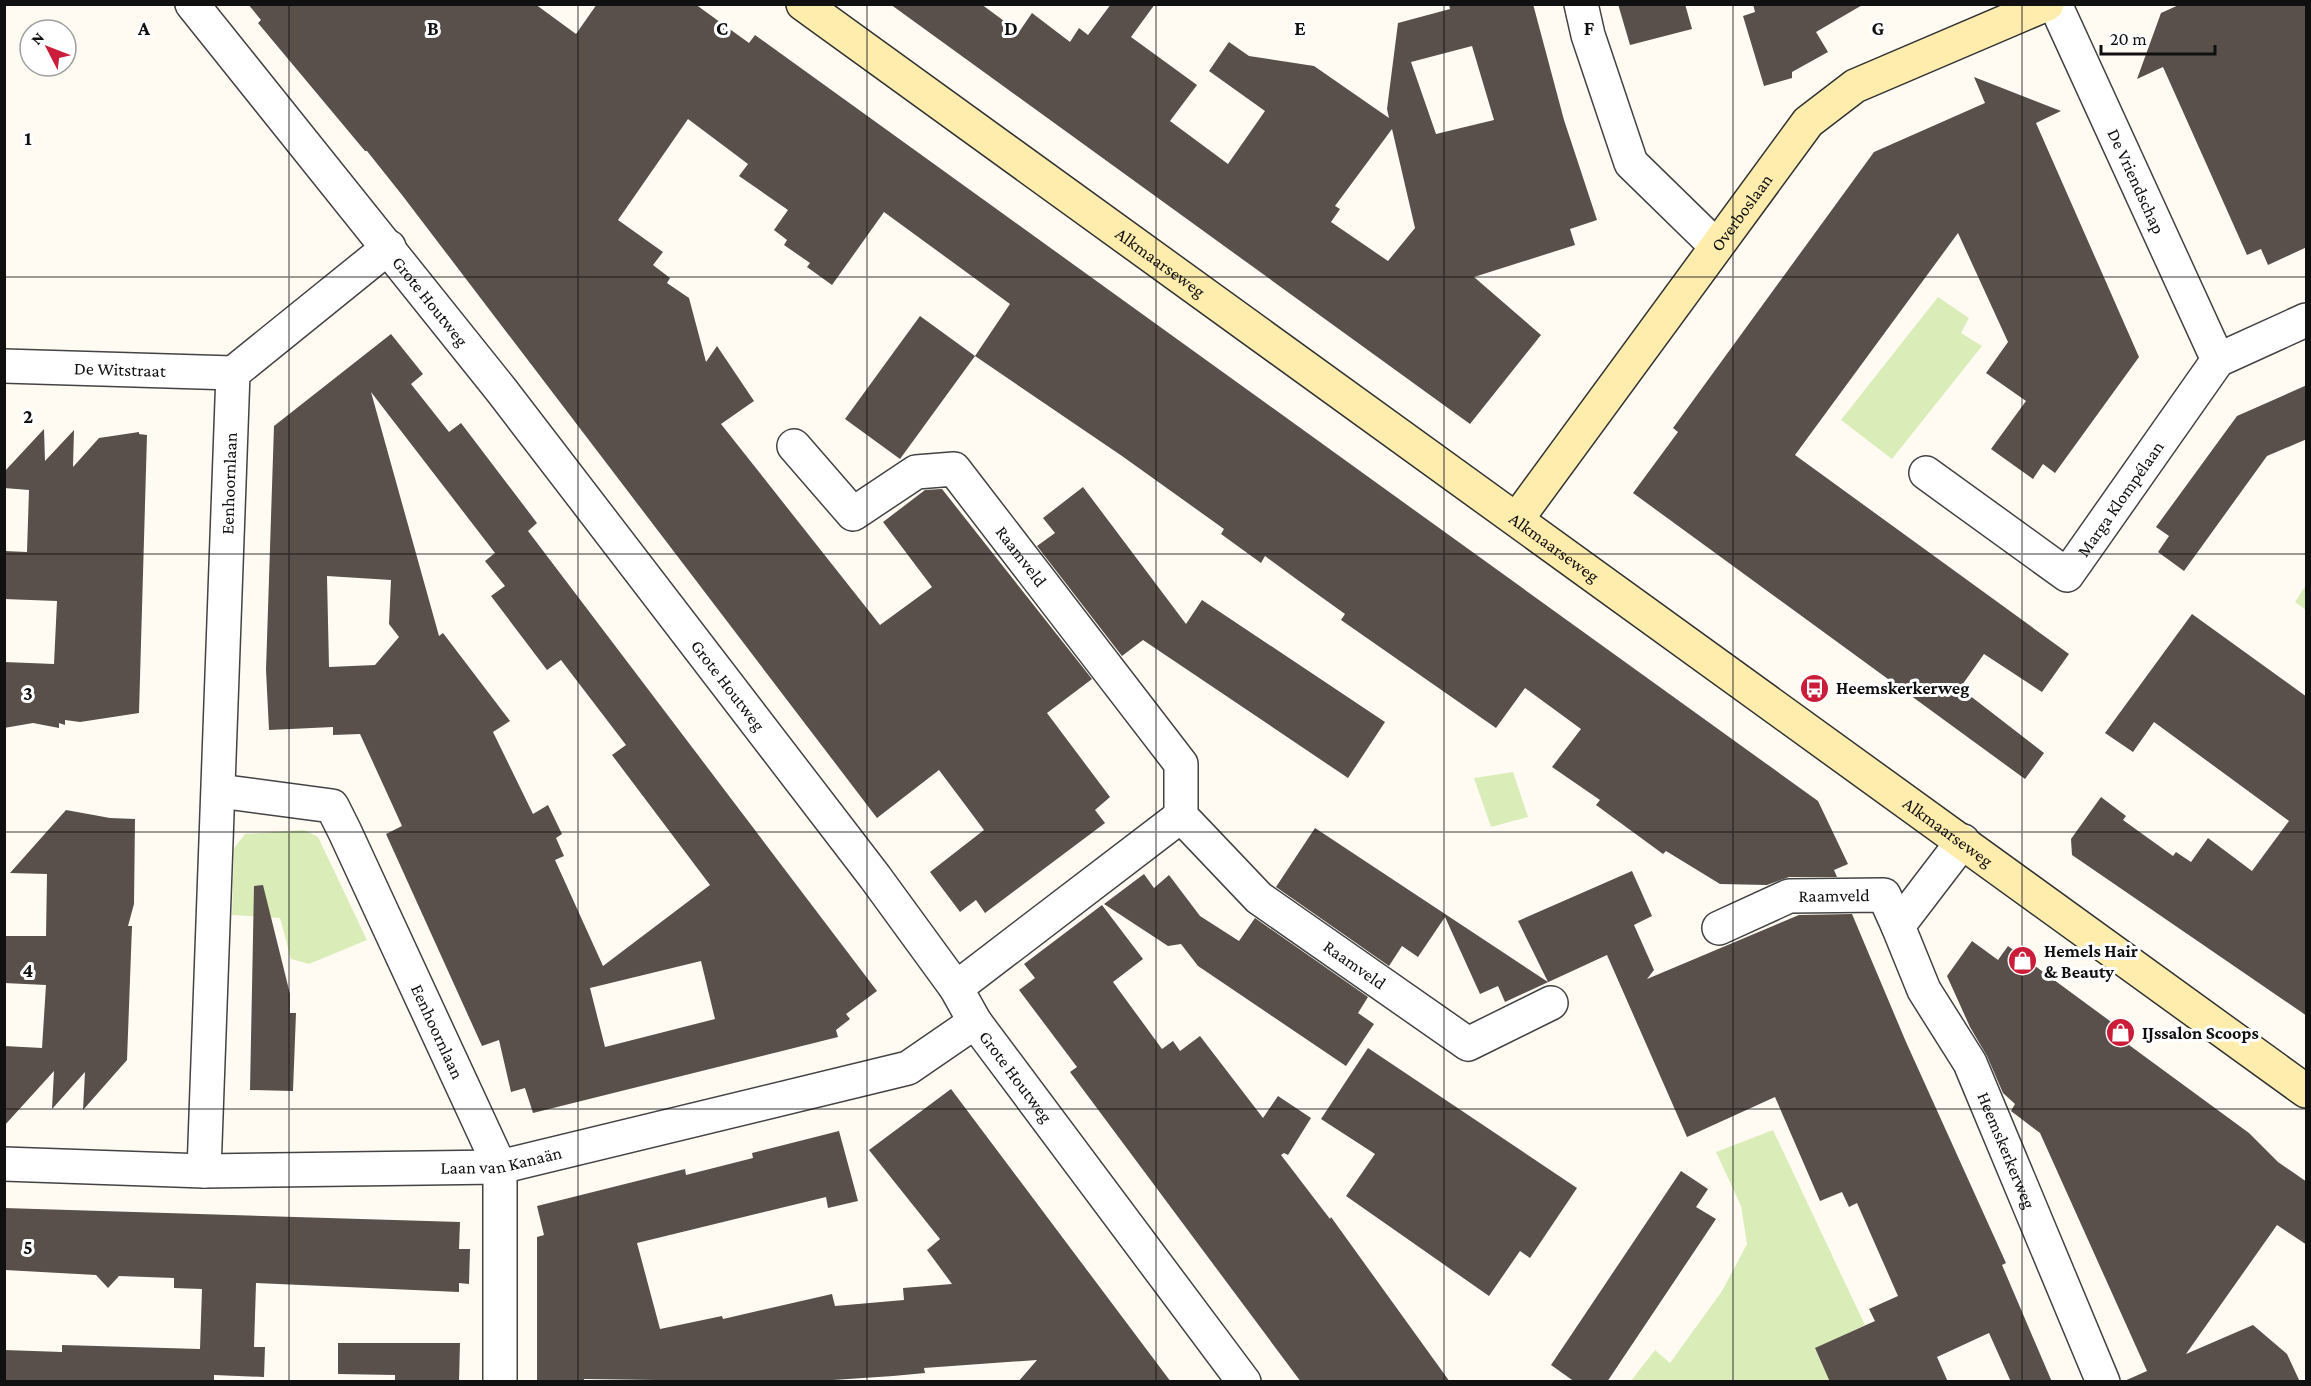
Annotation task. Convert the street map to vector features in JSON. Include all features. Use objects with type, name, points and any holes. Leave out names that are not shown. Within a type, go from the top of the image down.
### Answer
[{"type":"street","name":"Grote Houtweg","points":[[192,4],[389,247],[875,877],[956,988],[975,1022],[1244,1382]]},
{"type":"street","points":[[1581,4],[1588,35],[1631,164],[1716,246]]},
{"type":"street","name":"Overboslaan","points":[[1517,519],[1808,123],[1856,86],[2047,4]]},
{"type":"street","name":"De Vriendschap","points":[[2055,4],[2218,360]]},
{"type":"street","name":"Alkmaarseweg","points":[[807,6],[2307,1091]]},
{"type":"street","points":[[233,373],[389,247]]},
{"type":"street","points":[[2218,360],[2307,320]]},
{"type":"street","name":"Marga Klompélaan","points":[[1926,473],[2067,575],[2218,360]]},
{"type":"street","name":"De Witstraat","points":[[4,366],[233,373]]},
{"type":"street","name":"Eenhoornlaan","points":[[204,1171],[233,373]]},
{"type":"street","name":"Raamveld","points":[[794,446],[853,514],[916,472],[954,469],[1181,764],[1181,816],[1259,898],[1468,1044],[1551,1003]]},
{"type":"street","name":"Eenhoornlaan","points":[[219,791],[332,806],[500,1167],[500,1382]]},
{"type":"street","points":[[956,988],[1181,816]]},
{"type":"street","points":[[1898,926],[1963,841]]},
{"type":"street","name":"Raamveld","points":[[1719,928],[1789,896],[1884,896]]},
{"type":"street","name":"Heemskerkerweg","points":[[1884,896],[1924,990],[1970,1063],[2103,1382]]},
{"type":"street","name":"Laan van Kanaän","points":[[4,1164],[204,1171],[500,1167],[908,1068],[975,1022]]},
{"type":"green space","points":[[1938,297],[1969,318],[1961,333],[1982,346],[1892,459],[1841,420]]},
{"type":"green space","points":[[2306,585],[2306,610],[2295,602]]},
{"type":"green space","points":[[1513,772],[1528,817],[1491,827],[1474,778]]},
{"type":"green space","points":[[304,830],[318,837],[367,940],[309,964],[291,959],[280,918],[232,915],[234,848],[245,834]]},
{"type":"green space","points":[[1773,1130],[1865,1325],[1815,1349],[1830,1381],[1630,1382],[1655,1350],[1670,1363],[1722,1291],[1747,1244],[1741,1206],[1716,1152]]},
{"type":"building","points":[[248,4],[535,4],[576,34],[597,4],[695,4],[749,43],[755,35],[1818,801],[1848,864],[1834,870],[1837,877],[1789,877],[1767,885],[1720,884],[1666,851],[1663,854],[1596,805],[1600,800],[1552,767],[1581,729],[1525,688],[1496,728],[1341,620],[1345,614],[1265,556],[1261,563],[1221,534],[1224,529],[975,356],[1010,304],[884,212],[832,285],[807,267],[810,263],[784,245],[787,240],[774,230],[788,210],[739,176],[748,164],[688,119],[618,220],[663,252],[653,265],[670,278],[667,283],[689,298],[706,362],[717,346],[754,401],[721,424],[880,625],[932,587],[883,522],[925,490],[942,489],[1092,679],[1047,713],[1110,797],[1095,810],[1105,823],[985,913],[976,900],[960,912],[930,872],[984,830],[939,770],[877,818],[402,195],[258,23],[261,20]]},
{"type":"building","points":[[890,4],[981,4],[1019,32],[1032,13],[1070,42],[1079,28],[1088,35],[1111,4],[1155,4],[1131,37],[1197,85],[1170,121],[1228,164],[1265,111],[1209,71],[1229,42],[1249,56],[1314,66],[1389,118],[1387,109],[1398,23],[1450,9],[1449,4],[1533,4],[1564,120],[1597,220],[1570,229],[1575,245],[1474,277],[1541,335],[1470,424]],"holes":[[[1472,46],[1494,120],[1436,134],[1411,62]],[[1392,129],[1415,228],[1388,261],[1331,222],[1340,209],[1335,206]]]},
{"type":"building","points":[[1618,4],[1685,4],[1692,29],[1630,45]]},
{"type":"building","points":[[1753,4],[1864,4],[1816,32],[1828,52],[1792,72],[1792,78],[1764,86],[1743,16],[1755,12]]},
{"type":"building","points":[[2181,4],[2307,4],[2307,247],[2268,265],[2261,249],[2247,255],[2163,67],[2137,79],[2161,13]]},
{"type":"building","points":[[1974,77],[2061,111],[2036,123],[2139,357],[2055,473],[2043,464],[2033,479],[1991,449],[2026,401],[1986,373],[2008,342],[1958,233],[1795,455],[2069,654],[2042,692],[1984,654],[1960,688],[2044,753],[2025,779],[1633,493],[1678,432],[1673,428],[1874,152],[1985,103]]},
{"type":"building","points":[[920,316],[975,356],[900,459],[845,419]]},
{"type":"building","points":[[391,334],[423,374],[411,384],[449,432],[461,423],[537,523],[528,531],[877,991],[846,1014],[850,1019],[836,1030],[838,1037],[533,1113],[525,1088],[511,1092],[499,1040],[482,1046],[386,834],[402,826],[360,734],[333,735],[333,727],[269,730],[266,670],[274,426]],"holes":[[[371,392],[495,553],[485,561],[505,586],[491,596],[547,670],[561,660],[626,745],[612,755],[710,885],[603,966],[555,860],[564,856],[556,838],[562,834],[548,805],[533,814],[493,732],[510,721],[443,633],[439,636]],[[327,576],[391,580],[389,624],[399,637],[375,665],[329,667]],[[701,961],[715,1019],[605,1047],[590,988]]]},
{"type":"building","points":[[2307,385],[2307,439],[2267,456],[2184,571],[2158,552],[2169,536],[2156,527],[2237,416]]},
{"type":"building","points":[[44,429],[45,461],[74,430],[73,467],[99,438],[139,432],[139,434],[147,435],[139,713],[80,722],[65,720],[65,725],[59,723],[59,728],[33,723],[4,728],[4,662],[54,664],[57,601],[4,599],[4,551],[27,552],[29,490],[4,488],[4,472]]},
{"type":"building","points":[[1083,487],[1186,624],[1202,600],[1385,722],[1348,778],[1143,640],[1122,656],[1037,546],[1055,533],[1043,518]]},
{"type":"building","points":[[2192,614],[2307,697],[2307,1016],[2072,855],[2071,839],[2101,797],[2126,816],[2123,820],[2173,856],[2176,852],[2191,862],[2208,838],[2252,871],[2289,821],[2154,722],[2133,752],[2105,733]]},
{"type":"building","points":[[66,810],[110,818],[135,819],[134,904],[128,926],[132,926],[127,1060],[83,1110],[85,1072],[52,1109],[54,1071],[4,1126],[4,1046],[42,1048],[46,985],[4,983],[4,936],[46,936],[47,874],[10,873]]},
{"type":"building","points":[[1315,828],[1548,982],[1518,921],[1632,871],[1652,916],[1634,925],[1654,970],[1647,979],[1799,915],[1852,914],[1906,1042],[2006,1263],[2002,1265],[2052,1382],[2011,1382],[1989,1333],[1937,1357],[1948,1382],[1830,1382],[1815,1348],[1875,1321],[1869,1309],[1898,1296],[1857,1203],[1849,1207],[1842,1192],[1820,1201],[1775,1097],[1687,1137],[1607,955],[1505,1002],[1498,986],[1480,994],[1445,917],[1418,957],[1402,946],[1389,966],[1276,887]]},
{"type":"building","points":[[1144,874],[1154,888],[1169,875],[1200,916],[1239,941],[1255,918],[1368,997],[1358,1013],[1374,1024],[1346,1066],[1198,966],[1181,944],[1168,946],[1104,904]]},
{"type":"building","points":[[263,885],[290,994],[290,1013],[296,1013],[293,1091],[250,1090],[254,886]]},
{"type":"building","points":[[1102,905],[1143,959],[1113,982],[1162,1049],[1173,1041],[1180,1051],[1200,1036],[1263,1118],[1278,1096],[1311,1118],[1288,1155],[1284,1153],[1281,1155],[1330,1219],[1331,1217],[1450,1382],[1301,1382],[1070,1072],[1077,1067],[1019,990],[1035,978],[1024,964]]},
{"type":"building","points":[[1972,941],[1998,960],[2008,946],[2133,1038],[2129,1045],[2249,1133],[2278,1162],[2307,1182],[2307,1245],[2277,1225],[2186,1354],[2253,1325],[2287,1354],[2300,1382],[2122,1382],[2147,1371],[2040,1133],[2011,1111],[2015,1104],[2003,1093],[1947,976]]},
{"type":"building","points":[[1368,1048],[1577,1188],[1530,1258],[1520,1251],[1489,1296],[1346,1196],[1375,1154],[1321,1119]]},
{"type":"building","points":[[951,1089],[1171,1382],[1018,1382],[1037,1360],[924,1368],[925,1373],[803,1382],[584,1379],[584,1382],[537,1382],[537,1237],[544,1235],[537,1206],[685,1169],[686,1175],[753,1158],[752,1153],[839,1131],[858,1201],[828,1208],[826,1197],[637,1243],[660,1329],[722,1316],[723,1319],[832,1294],[835,1306],[904,1300],[903,1288],[952,1284],[927,1250],[940,1239],[869,1150]]},
{"type":"building","points":[[1681,1171],[1708,1189],[1696,1207],[1716,1219],[1607,1382],[1575,1382],[1551,1365]]},
{"type":"building","points":[[4,1208],[460,1222],[459,1249],[470,1249],[469,1284],[459,1283],[459,1292],[256,1283],[254,1347],[265,1347],[264,1377],[214,1375],[214,1382],[4,1382],[4,1350],[62,1352],[62,1345],[200,1349],[202,1289],[174,1288],[174,1278],[119,1276],[108,1288],[96,1275],[5,1270]]},
{"type":"building","points":[[338,1343],[460,1343],[459,1382],[395,1382],[395,1375],[338,1374]]},
{"type":"place","name":"Heemskerkerweg","points":[[1815,688]]},
{"type":"place","name":"Hemels Hair & Beauty","points":[[2023,961]]},
{"type":"place","name":"IJssalon Scoops","points":[[2121,1033]]}]
